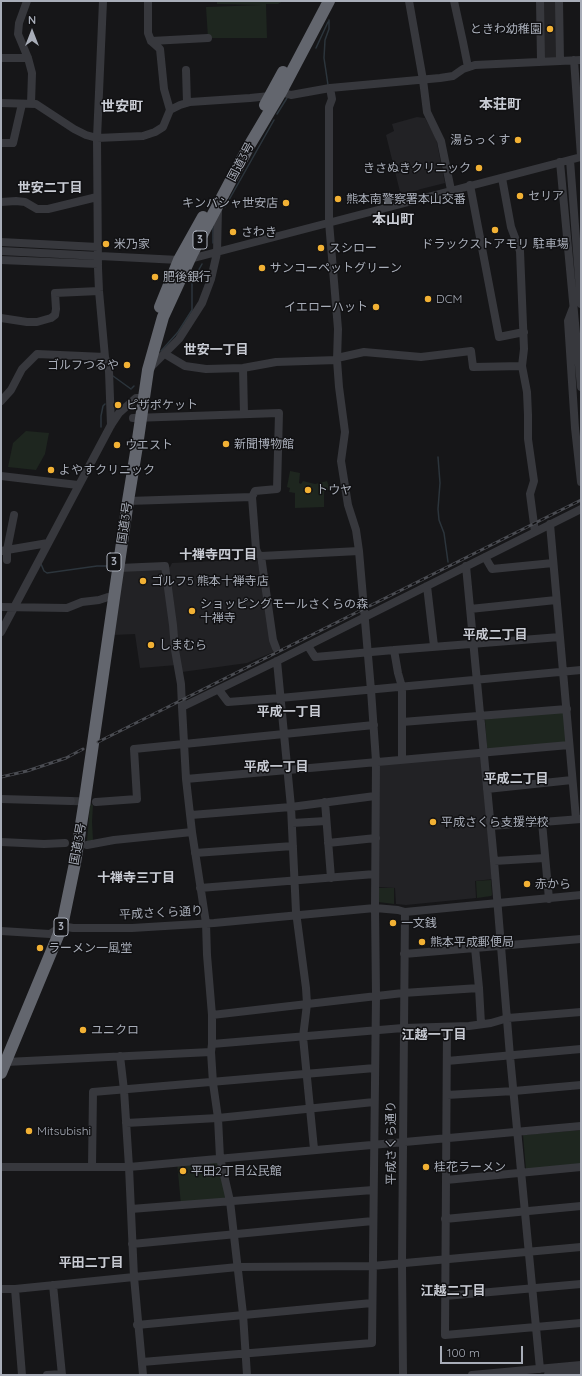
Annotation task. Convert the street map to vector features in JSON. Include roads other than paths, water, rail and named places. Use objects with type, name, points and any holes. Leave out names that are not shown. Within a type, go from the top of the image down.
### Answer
[{"type":"highway","name":"国道3号","points":[[140,398],[163,317],[184,259],[218,205],[323,1]]},
{"type":"highway","name":"国道3号","points":[[93,725],[108,597],[137,418],[143,365],[163,297],[245,144],[276,94],[329,1]]},
{"type":"highway","name":"国道3号","points":[[1,1073],[59,909],[66,884],[119,568],[137,446],[137,418]]},
{"type":"highway","name":"国道3号","points":[[4,1061],[62,926],[75,863],[86,771]]},
{"type":"street","points":[[1,143],[13,143],[27,104],[32,73],[28,58],[18,34],[19,23],[27,1]]},
{"type":"street","points":[[103,1],[97,138],[98,260],[99,291],[105,357],[109,371],[111,425]]},
{"type":"street","points":[[1,103],[36,104],[86,135],[97,138],[143,136],[155,132],[163,127],[170,110],[164,89],[160,49],[151,41],[148,33],[148,1]]},
{"type":"street","points":[[409,1],[423,80],[426,112],[442,141],[451,190]]},
{"type":"street","points":[[454,1],[464,42],[468,67]]},
{"type":"street","points":[[540,1],[541,61]]},
{"type":"street","points":[[559,1],[560,60]]},
{"type":"street","points":[[151,41],[208,38]]},
{"type":"street","points":[[1,58],[28,58]]},
{"type":"street","points":[[1,260],[184,259],[217,253],[329,222],[581,157],[578,60],[482,64],[468,67],[453,76],[440,78],[330,88],[291,95],[276,94],[187,103],[170,110]]},
{"type":"street","points":[[186,70],[187,103]]},
{"type":"street","points":[[142,1362],[372,1343],[373,1144],[376,996],[376,761],[359,551],[356,530],[348,505],[341,461],[345,432],[339,387],[337,359],[338,329],[329,222],[329,107],[332,99],[330,88]]},
{"type":"street","points":[[570,160],[577,305],[568,321],[578,428],[581,482]]},
{"type":"street","points":[[560,162],[578,276],[575,325],[581,388]]},
{"type":"street","points":[[502,178],[511,227],[520,251],[524,332],[522,366],[527,392],[528,439],[534,482],[530,494],[535,532]]},
{"type":"street","points":[[470,185],[499,337],[524,332]]},
{"type":"street","points":[[1,202],[25,202],[37,209],[48,209],[97,197]]},
{"type":"street","points":[[148,370],[179,339],[202,303],[211,279],[217,253],[218,205]]},
{"type":"street","points":[[1,242],[98,247]]},
{"type":"street","points":[[1,251],[98,260]]},
{"type":"street","points":[[578,276],[581,286]]},
{"type":"street","points":[[1,318],[37,322],[52,318],[55,315],[56,309],[55,293],[99,291]]},
{"type":"street","points":[[165,354],[185,366],[206,368],[243,368],[282,362],[337,359],[364,352],[422,357],[471,351],[472,367],[522,366]]},
{"type":"street","points":[[1,401],[11,390],[22,369],[37,354],[105,357]]},
{"type":"street","points":[[243,368],[244,414]]},
{"type":"street","points":[[1,632],[111,425],[119,413],[140,398]]},
{"type":"street","points":[[137,418],[279,414],[277,489],[255,491],[252,497],[256,549],[258,554],[261,556],[273,640],[276,648]]},
{"type":"street","points":[[1,476],[78,485]]},
{"type":"street","points":[[128,501],[252,497]]},
{"type":"street","points":[[182,707],[365,618],[580,510]]},
{"type":"street","points":[[7,560],[4,551],[14,515]]},
{"type":"street","points":[[491,826],[579,819],[572,780],[550,524]]},
{"type":"street","points":[[4,551],[48,543]]},
{"type":"street","points":[[261,556],[359,551]]},
{"type":"street","points":[[485,557],[492,569],[553,563]]},
{"type":"street","points":[[119,568],[165,566],[175,650],[181,684],[186,779],[192,832],[206,923],[212,1015],[213,1083],[218,1118],[220,1158],[230,1201],[243,1314],[247,1375]]},
{"type":"street","points":[[466,566],[540,1369]]},
{"type":"street","points":[[427,586],[434,646]]},
{"type":"street","points":[[1,607],[67,608],[82,602],[99,600],[108,597]]},
{"type":"street","points":[[470,609],[556,600]]},
{"type":"street","points":[[308,646],[315,657],[434,646],[560,637]]},
{"type":"street","points":[[394,650],[402,687],[402,759]]},
{"type":"street","points":[[277,661],[291,807],[296,916],[307,1004],[303,1037],[314,1150]]},
{"type":"street","points":[[219,690],[228,702],[581,670]]},
{"type":"street","points":[[402,722],[567,710]]},
{"type":"street","points":[[96,802],[137,799],[134,749],[374,725]]},
{"type":"street","points":[[186,779],[569,745]]},
{"type":"street","points":[[487,789],[572,780]]},
{"type":"street","points":[[191,815],[291,807],[375,796]]},
{"type":"street","points":[[1,799],[71,801]]},
{"type":"street","points":[[325,802],[331,878]]},
{"type":"street","points":[[292,823],[326,821]]},
{"type":"street","points":[[542,822],[549,899]]},
{"type":"street","points":[[87,845],[114,840],[192,832]]},
{"type":"street","points":[[328,843],[376,838]]},
{"type":"street","points":[[1,842],[44,844],[65,843]]},
{"type":"street","points":[[195,853],[293,846]]},
{"type":"street","points":[[494,861],[545,858]]},
{"type":"street","points":[[200,888],[375,874]]},
{"type":"street","name":"平成さくら通り","points":[[62,926],[73,928],[132,928],[296,916],[375,908],[405,912],[581,895]]},
{"type":"street","name":"平成さくら通り","points":[[402,1375],[403,993],[405,912]]},
{"type":"street","points":[[1,931],[50,934],[62,926]]},
{"type":"street","points":[[404,954],[581,939]]},
{"type":"street","points":[[475,948],[481,1024]]},
{"type":"street","points":[[212,1015],[403,993],[479,988]]},
{"type":"street","points":[[4,1061],[120,1056],[404,1028],[447,1027],[481,1024],[508,1018],[581,1012]]},
{"type":"street","points":[[447,1027],[445,1334],[581,1323]]},
{"type":"street","points":[[447,1062],[581,1049]]},
{"type":"street","points":[[120,1056],[124,1090],[132,1209],[134,1277],[143,1375]]},
{"type":"street","points":[[92,1167],[93,1092],[213,1083],[375,1068]]},
{"type":"street","points":[[447,1095],[581,1085]]},
{"type":"street","points":[[126,1123],[218,1118],[374,1102]]},
{"type":"street","points":[[1,1167],[129,1167],[581,1126]]},
{"type":"street","points":[[446,1180],[581,1167]]},
{"type":"street","points":[[132,1209],[373,1190]]},
{"type":"street","points":[[445,1219],[581,1206]]},
{"type":"street","points":[[132,1244],[373,1221]]},
{"type":"street","points":[[1,1289],[15,1289],[238,1267],[372,1266],[529,1250],[581,1247]]},
{"type":"street","points":[[445,1296],[581,1284]]},
{"type":"street","points":[[47,1375],[62,1374],[53,1285]]},
{"type":"street","points":[[15,1289],[22,1375]]},
{"type":"street","points":[[138,1324],[372,1303]]},
{"type":"street","points":[[472,1375],[581,1365]]},
{"type":"street","points":[[548,1375],[581,1372]]},
{"type":"waterway","points":[[328,85],[324,58],[325,40],[329,29],[329,20]]},
{"type":"waterway","points":[[316,48],[328,22]]},
{"type":"waterway","points":[[277,114],[287,98]]},
{"type":"waterway","points":[[225,207],[274,120]]},
{"type":"waterway","points":[[213,227],[213,243]]},
{"type":"waterway","points":[[161,351],[178,332],[192,310],[192,282],[202,264]]},
{"type":"waterway","points":[[113,376],[131,389]]},
{"type":"waterway","points":[[101,427],[101,416],[103,406],[105,404]]},
{"type":"waterway","points":[[438,457],[440,483],[438,509],[439,520],[444,533],[448,562]]},
{"type":"waterway","points":[[41,564],[44,571],[47,573],[97,566],[109,566]]},
{"type":"tunnel","points":[[71,801],[96,802]]},
{"type":"railway","points":[[98,742],[581,500]]},
{"type":"railway","points":[[1,777],[27,771],[66,758],[83,749]]},
{"type":"place","name":"ときわ幼稚園","points":[[550,29]]},
{"type":"place","name":"湯らっくす","points":[[518,140]]},
{"type":"place","name":"きさぬきクリニック","points":[[479,168]]},
{"type":"place","name":"セリア","points":[[520,196]]},
{"type":"place","name":"熊本南警察署本山交番","points":[[338,199]]},
{"type":"place","name":"キンバシャ世安店","points":[[286,203]]},
{"type":"place","name":"ドラックストアモリ 駐車場","points":[[495,230]]},
{"type":"place","name":"さわき","points":[[233,232]]},
{"type":"place","name":"米乃家","points":[[106,244]]},
{"type":"place","name":"スシロー","points":[[321,248]]},
{"type":"place","name":"サンコーペットグリーン","points":[[262,268]]},
{"type":"place","name":"肥後銀行","points":[[155,277]]},
{"type":"place","name":"DCM","points":[[428,299]]},
{"type":"place","name":"イエローハット","points":[[376,307]]},
{"type":"place","name":"ゴルフつるや","points":[[127,365]]},
{"type":"place","name":"ピザポケット","points":[[118,405]]},
{"type":"place","name":"新聞博物館","points":[[226,444]]},
{"type":"place","name":"ウエスト","points":[[117,445]]},
{"type":"place","name":"よやすクリニック","points":[[51,470]]},
{"type":"place","name":"トウヤ","points":[[308,490]]},
{"type":"place","name":"ゴルフ5 熊本十禅寺店","points":[[143,581]]},
{"type":"place","name":"ショッピングモールさくらの森 十禅寺","points":[[192,611]]},
{"type":"place","name":"しまむら","points":[[151,645]]},
{"type":"place","name":"平成さくら支援学校","points":[[433,822]]},
{"type":"place","name":"赤から","points":[[527,884]]},
{"type":"place","name":"一文銭","points":[[393,923]]},
{"type":"place","name":"熊本平成郵便局","points":[[422,942]]},
{"type":"place","name":"ラーメン一風堂","points":[[40,948]]},
{"type":"place","name":"ユニクロ","points":[[83,1030]]},
{"type":"place","name":"Mitsubishi","points":[[29,1131]]},
{"type":"place","name":"桂花ラーメン","points":[[426,1167]]},
{"type":"place","name":"平田2丁目公民館","points":[[183,1171]]},
{"type":"district","name":"本荘町","points":[[500,105]]},
{"type":"district","name":"世安町","points":[[122,107]]},
{"type":"district","name":"世安二丁目","points":[[50,188]]},
{"type":"district","name":"本山町","points":[[393,220]]},
{"type":"district","name":"世安一丁目","points":[[216,350]]},
{"type":"district","name":"十禅寺四丁目","points":[[218,555]]},
{"type":"district","name":"平成二丁目","points":[[495,635]]},
{"type":"district","name":"平成一丁目","points":[[289,712]]},
{"type":"district","name":"平成一丁目","points":[[276,767]]},
{"type":"district","name":"平成二丁目","points":[[516,779]]},
{"type":"district","name":"十禅寺三丁目","points":[[136,878]]},
{"type":"district","name":"江越一丁目","points":[[434,1035]]},
{"type":"district","name":"平田二丁目","points":[[91,1263]]},
{"type":"district","name":"江越二丁目","points":[[453,1291]]}]
